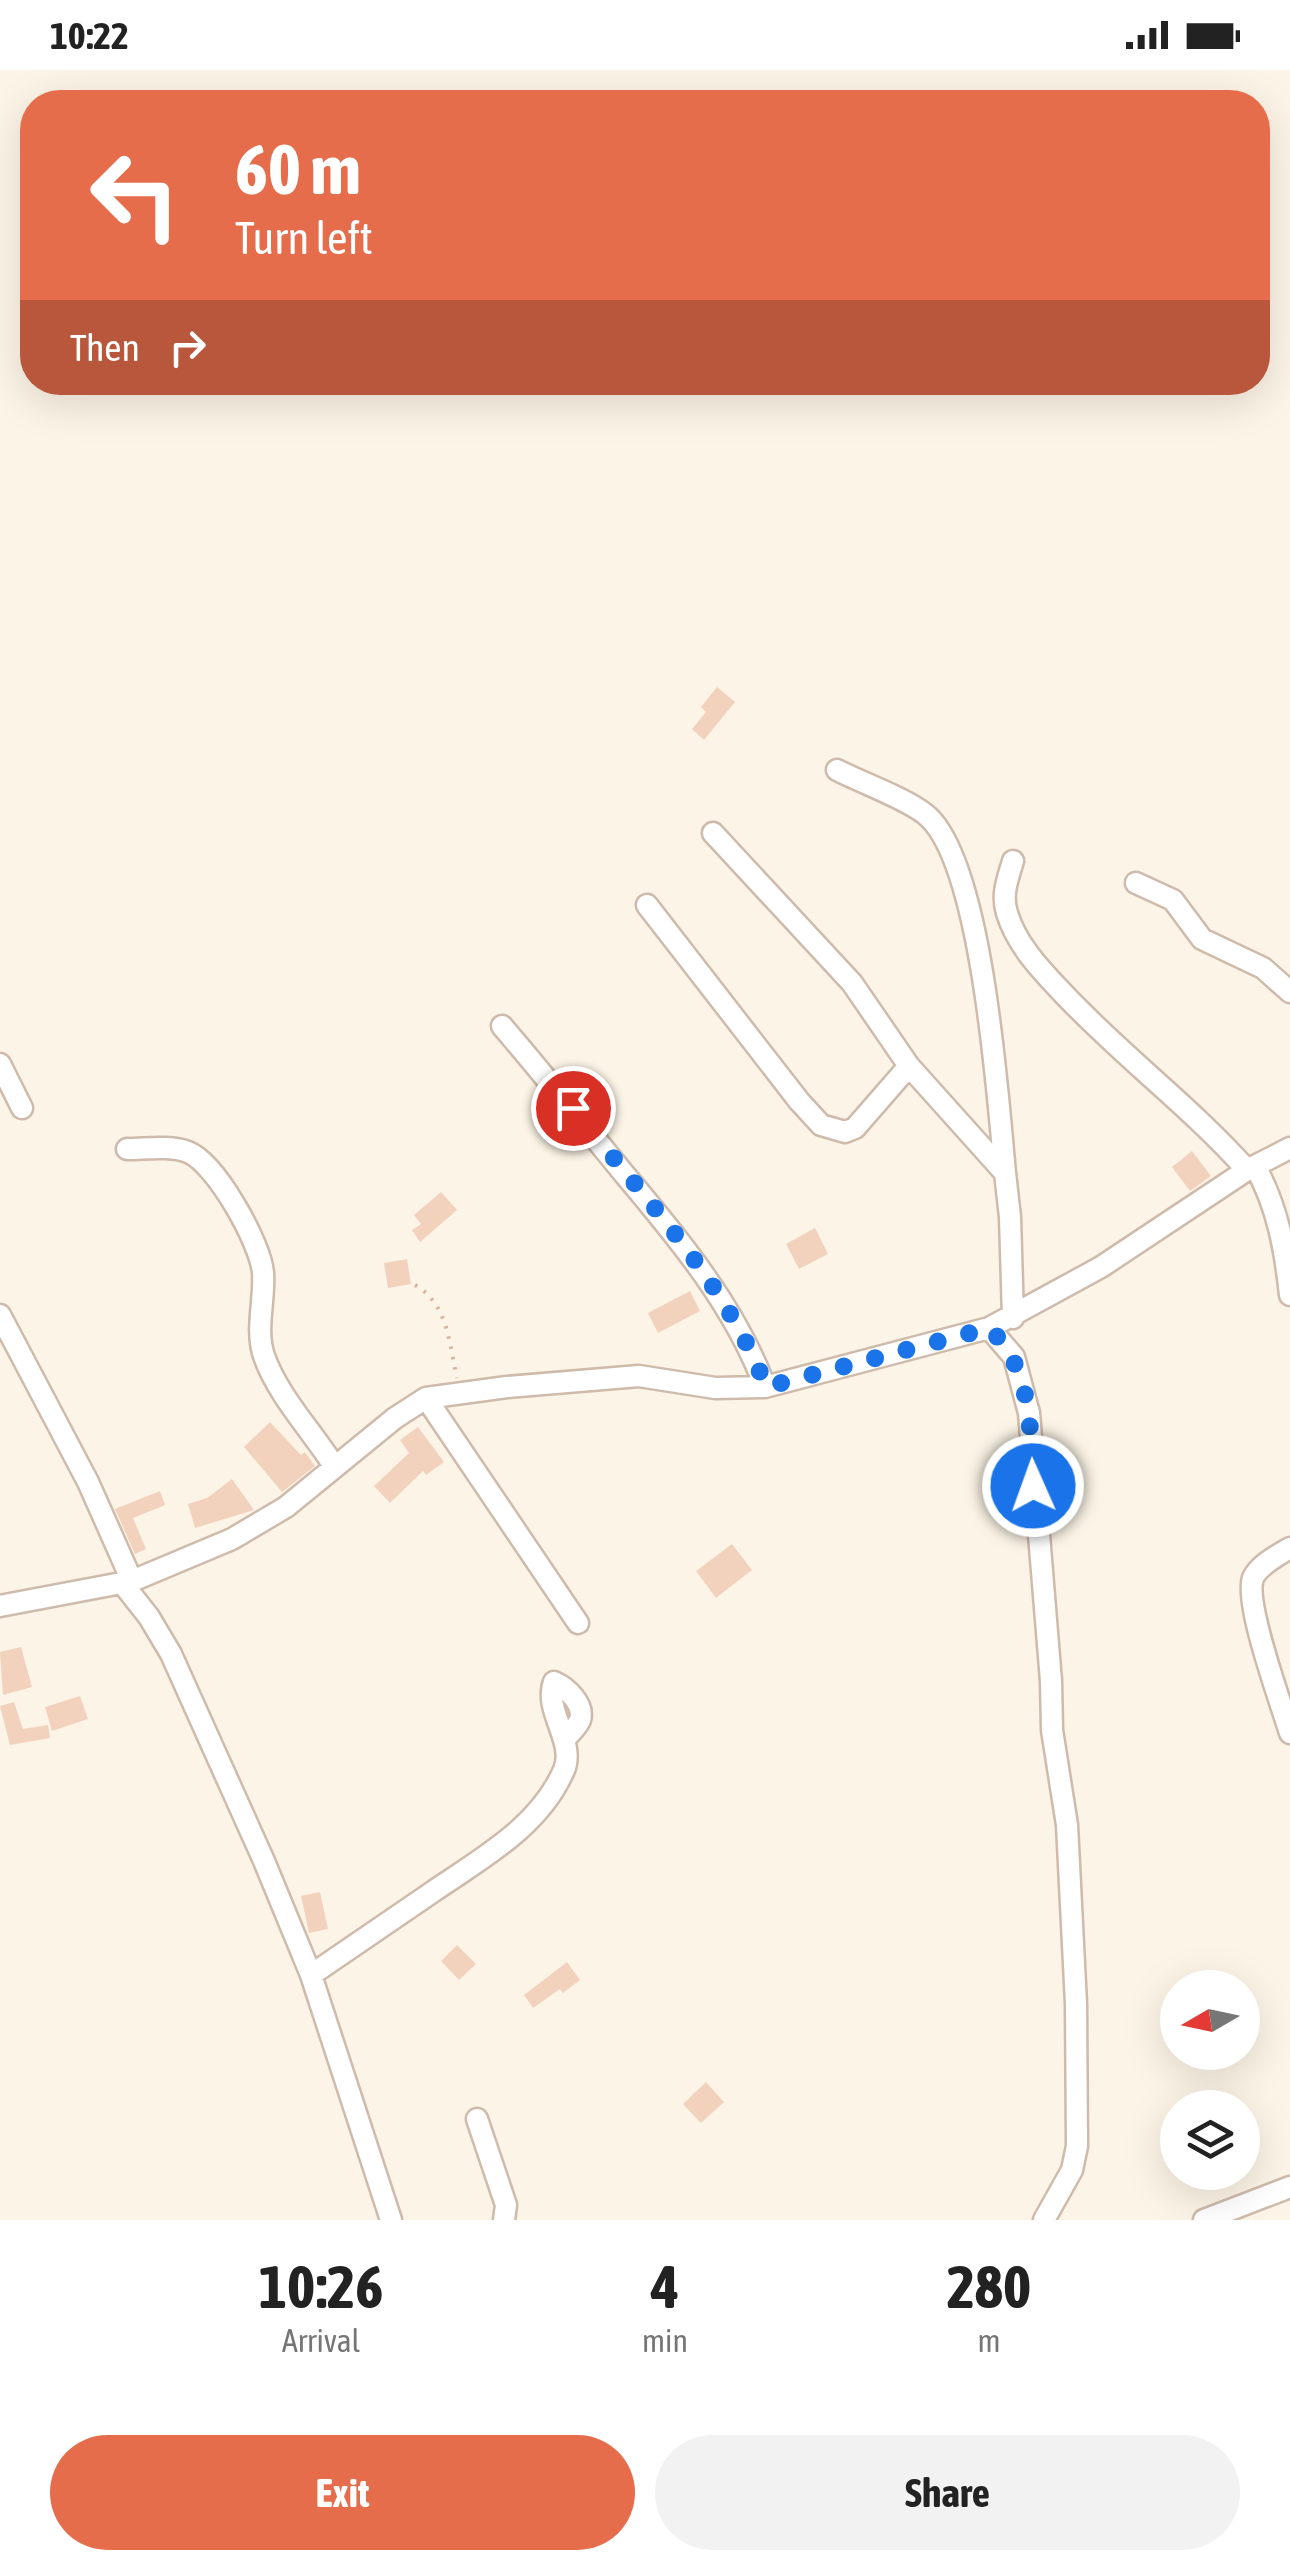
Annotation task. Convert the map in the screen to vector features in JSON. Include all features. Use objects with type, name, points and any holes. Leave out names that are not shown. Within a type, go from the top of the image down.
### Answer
[{"type":"street","points":[[837,770],[927,815],[954,858],[971,908],[1010,1217],[1013,1318]]},
{"type":"street","points":[[713,834],[852,983],[909,1066],[1005,1174]]},
{"type":"street","points":[[1012,860],[1006,886],[1007,914],[1037,965],[1103,1036],[1251,1168],[1270,1193],[1278,1218],[1290,1296]]},
{"type":"street","points":[[1136,883],[1174,900],[1202,939],[1263,968],[1290,992]]},
{"type":"street","points":[[648,905],[799,1101],[822,1125],[845,1132],[855,1128],[909,1066]]},
{"type":"street","points":[[502,1026],[573,1108],[678,1242],[735,1322],[766,1387]]},
{"type":"street","points":[[0,1064],[22,1108]]},
{"type":"street","points":[[0,1606],[128,1583],[252,1528],[286,1506],[394,1418],[426,1398],[639,1376],[715,1388],[766,1387],[989,1328],[1013,1318],[1172,1222],[1251,1168],[1290,1148]]},
{"type":"street","points":[[127,1149],[174,1149],[195,1156],[246,1223],[263,1266],[260,1330],[264,1356],[334,1466]]},
{"type":"street","points":[[0,1315],[88,1482],[128,1583],[171,1654],[256,1844],[311,1975],[392,2220]]},
{"type":"street","points":[[989,1328],[1014,1357],[1029,1413],[1052,1681],[1052,1730],[1068,1825],[1077,2146],[1072,2170],[1044,2220]]},
{"type":"street","points":[[426,1398],[578,1624]]},
{"type":"street","points":[[1290,1548],[1257,1572],[1252,1589],[1258,1624],[1290,1732]]},
{"type":"street","points":[[311,1975],[494,1850],[536,1814],[566,1767],[564,1740]]},
{"type":"street","points":[[477,2118],[506,2205],[504,2220]]},
{"type":"street","points":[[1204,2220],[1290,2187]]},
{"type":"path","points":[[415,1285],[433,1295],[440,1310],[460,1392]]},
{"type":"building","points":[[717,687],[735,702],[704,740],[692,729],[706,712],[701,707]]},
{"type":"building","points":[[1192,1151],[1211,1176],[1190,1191],[1172,1167]]},
{"type":"building","points":[[441,1192],[457,1210],[420,1242],[412,1230],[421,1224],[414,1215]]},
{"type":"building","points":[[815,1228],[828,1254],[799,1269],[786,1244]]},
{"type":"building","points":[[407,1259],[411,1284],[388,1288],[384,1263]]},
{"type":"building","points":[[690,1291],[700,1311],[658,1333],[648,1313]]},
{"type":"building","points":[[270,1422],[301,1455],[305,1452],[315,1466],[282,1492],[244,1447]]},
{"type":"building","points":[[418,1427],[444,1462],[426,1475],[423,1471],[390,1503],[374,1486],[409,1453],[400,1440]]},
{"type":"building","points":[[232,1479],[254,1510],[195,1528],[188,1504],[207,1498]]},
{"type":"building","points":[[160,1491],[165,1505],[133,1518],[146,1549],[135,1554],[115,1509]]},
{"type":"building","points":[[732,1544],[752,1570],[716,1598],[696,1571]]},
{"type":"building","points":[[21,1647],[32,1687],[3,1695],[0,1652]]},
{"type":"building","points":[[80,1696],[88,1719],[52,1731],[45,1707]]},
{"type":"building","points":[[14,1702],[23,1729],[48,1725],[50,1738],[10,1745],[0,1706]]},
{"type":"building","points":[[320,1892],[328,1929],[309,1933],[301,1896]]},
{"type":"building","points":[[457,1945],[476,1964],[459,1980],[441,1961]]},
{"type":"building","points":[[567,1962],[580,1980],[533,2008],[524,1995]]},
{"type":"building","points":[[706,2082],[724,2102],[701,2123],[683,2104]]},
{"type":"route","points":[[573,1108],[692,1259],[735,1322],[766,1387],[989,1328],[1014,1357],[1024,1386],[1033,1486]]}]
